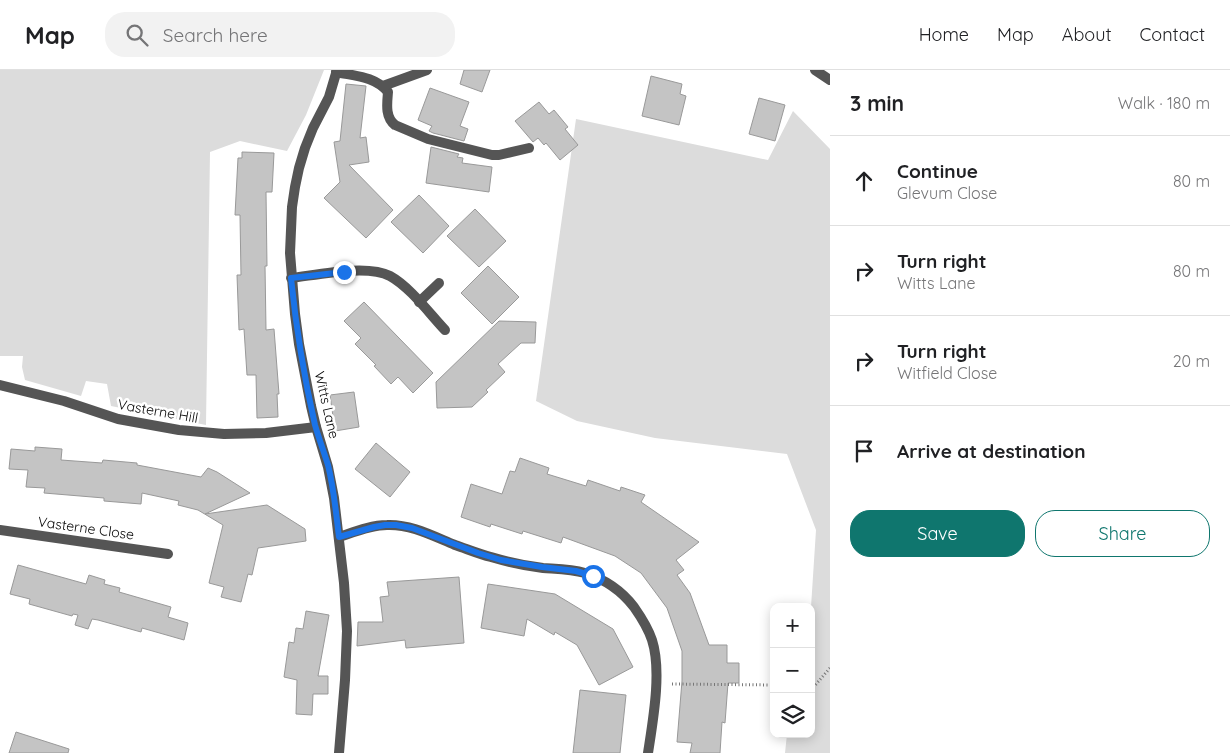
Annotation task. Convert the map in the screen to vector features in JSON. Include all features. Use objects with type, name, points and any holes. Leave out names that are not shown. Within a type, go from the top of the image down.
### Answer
[{"type":"street","points":[[383,86],[427,70]]},
{"type":"street","points":[[815,70],[830,80]]},
{"type":"street","points":[[336,71],[372,79],[383,86],[388,92],[387,109],[389,118],[395,126],[428,139],[492,155],[529,148]]},
{"type":"street","name":"Witts Lane","points":[[336,71],[328,97],[305,148],[295,187],[290,244],[291,278],[299,344],[316,427],[328,466],[334,498],[344,584],[347,631],[346,680],[339,753]]},
{"type":"street","points":[[291,278],[344,272],[379,272],[404,286],[445,330]]},
{"type":"street","points":[[419,302],[439,284]]},
{"type":"street","name":"Vasterne Hill","points":[[0,385],[64,401],[118,419],[179,430],[224,434],[266,433],[316,427]]},
{"type":"street","points":[[339,537],[374,527],[396,525],[412,528],[501,560],[583,572],[604,580],[630,601],[652,640],[656,684],[648,753]]},
{"type":"street","name":"Vasterne Close","points":[[0,530],[168,554]]},
{"type":"path","points":[[815,685],[830,668]]},
{"type":"path","points":[[656,684],[770,685]]},
{"type":"shaded area","points":[[0,70],[324,70],[306,115],[287,151],[240,141],[210,152],[206,425],[111,406],[107,384],[86,381],[81,396],[25,380],[22,367],[23,356],[0,356]]},
{"type":"shaded area","points":[[793,111],[830,149],[830,753],[785,753],[787,738],[815,738],[815,603],[811,603],[816,530],[787,454],[655,438],[577,421],[536,401],[576,119],[768,160]]},
{"type":"building","points":[[464,70],[490,70],[482,92],[460,84]]},
{"type":"building","points":[[651,76],[682,84],[680,94],[686,96],[679,125],[642,116]]},
{"type":"building","points":[[346,84],[366,86],[360,138],[366,137],[369,162],[349,165],[393,210],[366,238],[324,198],[340,182],[334,142],[340,141]]},
{"type":"building","points":[[430,88],[469,102],[460,126],[468,129],[464,141],[433,133],[429,131],[432,126],[418,120]]},
{"type":"building","points":[[759,98],[785,105],[775,141],[749,134]]},
{"type":"building","points":[[539,102],[549,114],[554,110],[568,127],[565,129],[578,145],[560,160],[546,143],[544,145],[538,138],[533,142],[515,121]]},
{"type":"building","points":[[431,147],[459,154],[457,157],[463,158],[462,163],[492,167],[489,192],[426,183]]},
{"type":"building","points":[[242,152],[274,153],[272,192],[266,192],[267,266],[265,266],[266,330],[274,329],[279,394],[277,394],[278,417],[257,418],[256,375],[247,375],[244,329],[239,330],[237,275],[241,275],[240,215],[235,215],[238,158],[242,158]]},
{"type":"building","points":[[419,195],[449,226],[423,253],[391,222]]},
{"type":"building","points":[[475,209],[506,241],[479,267],[447,236]]},
{"type":"building","points":[[488,266],[519,297],[492,324],[461,293]]},
{"type":"building","points":[[364,302],[433,373],[413,393],[398,377],[391,384],[374,366],[376,365],[355,344],[361,338],[344,321]]},
{"type":"building","points":[[499,321],[536,322],[535,343],[521,343],[498,364],[505,372],[472,407],[437,408],[436,382]]},
{"type":"building","points":[[354,392],[359,427],[335,431],[330,395]]},
{"type":"building","points":[[376,443],[410,472],[390,497],[355,469]]},
{"type":"building","points":[[35,447],[62,449],[61,460],[102,463],[103,460],[137,463],[137,465],[201,477],[208,468],[250,493],[205,514],[267,505],[305,529],[306,541],[258,548],[252,575],[248,574],[241,602],[221,597],[224,587],[209,583],[223,525],[198,510],[178,505],[179,501],[142,493],[141,504],[104,501],[104,498],[44,493],[45,488],[26,487],[28,470],[9,469],[11,449],[35,451]]},
{"type":"building","points":[[520,458],[549,468],[547,474],[586,486],[588,480],[620,491],[621,487],[645,495],[641,502],[699,542],[676,560],[684,570],[677,575],[690,593],[709,645],[727,645],[727,663],[739,663],[739,683],[728,683],[725,723],[722,722],[720,753],[690,753],[692,743],[677,742],[682,681],[682,651],[667,608],[641,573],[615,556],[563,537],[561,543],[523,531],[522,534],[491,524],[490,527],[461,517],[471,484],[502,494],[510,471],[515,472]]},
{"type":"building","points":[[18,565],[86,584],[89,575],[105,580],[104,584],[120,588],[119,592],[171,607],[168,617],[188,623],[184,640],[142,628],[141,632],[92,619],[88,629],[75,625],[78,615],[73,614],[72,616],[29,604],[30,599],[10,594]]},
{"type":"building","points":[[459,577],[464,643],[406,648],[405,640],[357,646],[358,622],[383,622],[380,597],[389,596],[387,582]]},
{"type":"building","points":[[488,584],[555,594],[613,629],[633,667],[599,685],[577,645],[555,632],[554,635],[527,619],[524,636],[481,628]]},
{"type":"building","points":[[306,611],[329,615],[318,676],[328,676],[328,694],[313,694],[312,715],[296,714],[297,680],[284,677],[289,642],[294,643],[296,628],[303,629]]},
{"type":"building","points":[[580,690],[626,695],[620,753],[573,753]]},
{"type":"building","points":[[16,732],[69,749],[68,753],[9,753]]},
{"type":"route","points":[[344,272],[291,278],[299,344],[311,406],[328,466],[339,537],[374,527],[396,525],[430,534],[501,560],[542,567],[561,568],[593,576]]}]
